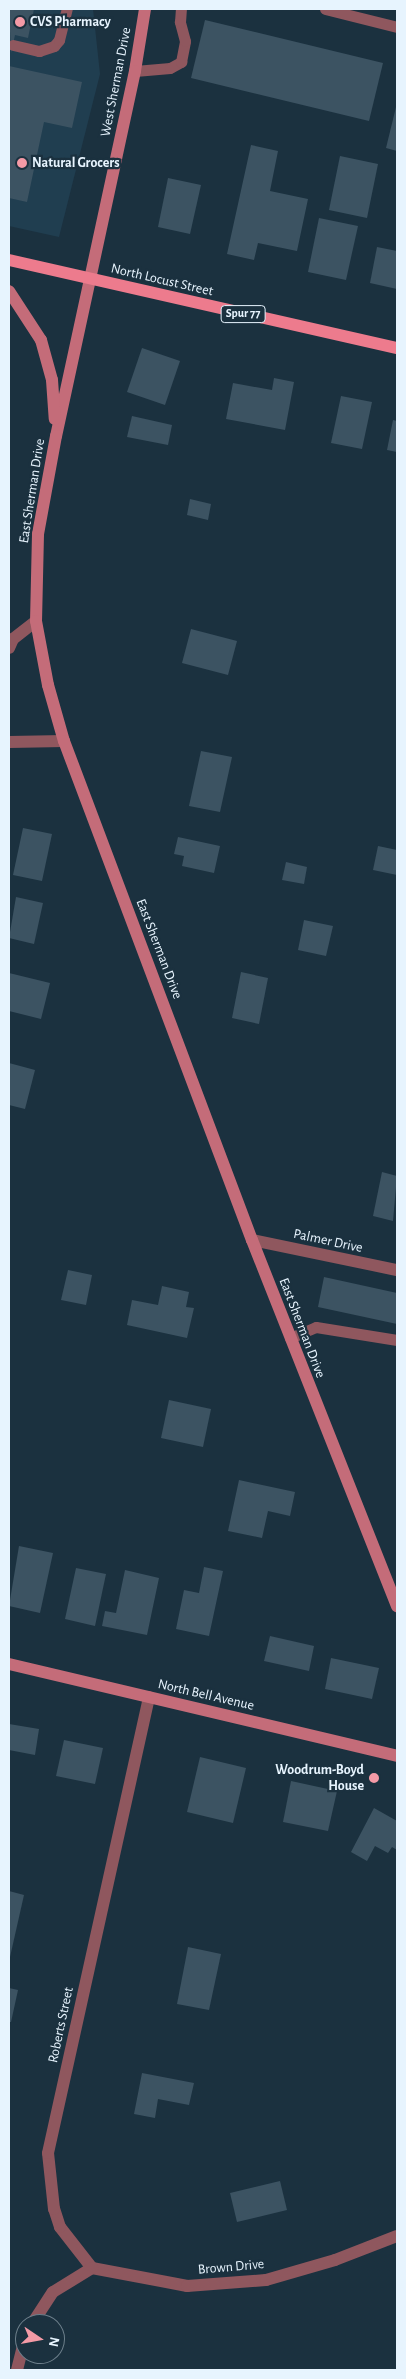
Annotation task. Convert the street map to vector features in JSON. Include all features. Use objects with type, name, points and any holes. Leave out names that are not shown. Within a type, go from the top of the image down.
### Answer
[{"type":"main road","name":"West Sherman Drive","points":[[90,279],[135,71],[145,9]]},
{"type":"main road","name":"North Locust Street","points":[[9,260],[397,348]]},
{"type":"main road","name":"East Sherman Drive","points":[[90,279],[56,436],[38,534],[36,621],[48,685],[64,741],[252,1240],[397,1606]]},
{"type":"main road","points":[[9,291],[41,340],[52,380],[56,436]]},
{"type":"main road","name":"North Bell Avenue","points":[[9,1664],[397,1756]]},
{"type":"street","points":[[9,648],[13,639],[36,621]]},
{"type":"street","points":[[9,742],[64,741]]},
{"type":"street","name":"Palmer Drive","points":[[252,1240],[397,1270]]},
{"type":"street","name":"Roberts Street","points":[[92,2268],[60,2227],[54,2209],[48,2154],[149,1697]]},
{"type":"street","name":"Brown Drive","points":[[92,2268],[187,2286],[266,2280],[335,2260],[397,2236]]},
{"type":"street","points":[[39,2314],[53,2292],[92,2268]]},
{"type":"lane","points":[[13,45],[39,51],[54,46],[59,40],[67,9]]},
{"type":"lane","points":[[135,71],[170,68],[180,62],[185,41],[180,22],[181,9]]},
{"type":"lane","points":[[329,9],[397,27]]},
{"type":"lane","points":[[290,1338],[316,1327],[397,1340]]},
{"type":"shaded area","points":[[9,9],[93,9],[100,74],[59,237],[9,226]]},
{"type":"building","name":"CVS Pharmacy","points":[[9,9],[34,9],[28,38],[15,35],[11,53]]},
{"type":"building","points":[[205,20],[383,63],[369,121],[191,78]]},
{"type":"building","name":"Natural Grocers","points":[[9,66],[82,82],[72,128],[44,122],[27,202],[9,198]]},
{"type":"building","points":[[397,103],[397,151],[386,148]]},
{"type":"building","points":[[251,145],[278,151],[270,191],[308,199],[297,251],[258,243],[254,260],[227,254]]},
{"type":"building","points":[[340,156],[378,164],[367,218],[329,210]]},
{"type":"building","points":[[168,178],[201,185],[190,234],[158,227]]},
{"type":"building","points":[[319,218],[358,226],[346,280],[308,272]]},
{"type":"building","points":[[377,247],[397,251],[397,289],[370,283]]},
{"type":"building","points":[[142,348],[180,361],[165,405],[127,392]]},
{"type":"building","points":[[274,378],[294,382],[285,430],[226,419],[233,383],[272,390]]},
{"type":"building","points":[[341,396],[372,402],[362,449],[331,443]]},
{"type":"building","points":[[132,416],[172,425],[168,445],[127,437]]},
{"type":"building","points":[[393,420],[397,421],[397,452],[387,450]]},
{"type":"building","points":[[190,499],[211,504],[208,520],[187,515]]},
{"type":"building","points":[[191,629],[237,641],[228,675],[182,663]]},
{"type":"building","points":[[201,751],[232,757],[220,812],[189,806]]},
{"type":"building","points":[[23,828],[52,834],[42,881],[13,875]]},
{"type":"building","points":[[178,837],[220,846],[214,873],[182,866],[184,856],[174,854]]},
{"type":"building","points":[[378,846],[397,850],[397,875],[373,870]]},
{"type":"building","points":[[286,862],[307,867],[304,884],[282,880]]},
{"type":"building","points":[[16,897],[43,903],[34,944],[9,938]]},
{"type":"building","points":[[304,920],[333,926],[326,956],[298,950]]},
{"type":"building","points":[[241,972],[268,978],[259,1024],[232,1018]]},
{"type":"building","points":[[9,973],[50,983],[41,1019],[9,1011]]},
{"type":"building","points":[[9,1063],[35,1070],[25,1109],[9,1105]]},
{"type":"building","points":[[382,1172],[397,1176],[393,1221],[373,1216]]},
{"type":"building","points":[[68,1270],[92,1275],[86,1305],[61,1300]]},
{"type":"building","points":[[324,1277],[397,1293],[397,1324],[318,1307]]},
{"type":"building","points":[[162,1286],[189,1292],[186,1307],[194,1308],[187,1338],[127,1325],[132,1300],[158,1305]]},
{"type":"building","points":[[169,1400],[211,1409],[203,1447],[161,1438]]},
{"type":"building","points":[[239,1480],[295,1492],[290,1516],[268,1511],[262,1538],[228,1531]]},
{"type":"building","points":[[19,1546],[53,1553],[40,1613],[9,1606]]},
{"type":"building","points":[[204,1567],[223,1571],[209,1636],[176,1629],[184,1590],[199,1593]]},
{"type":"building","points":[[76,1568],[106,1574],[95,1626],[65,1619]]},
{"type":"building","points":[[125,1570],[159,1578],[147,1635],[102,1626],[105,1611],[116,1613]]},
{"type":"building","points":[[270,1636],[314,1646],[309,1671],[264,1661]]},
{"type":"building","points":[[331,1658],[379,1668],[372,1699],[325,1689]]},
{"type":"building","points":[[9,1724],[39,1729],[35,1755],[9,1750]]},
{"type":"building","points":[[64,1740],[103,1748],[95,1784],[56,1776]]},
{"type":"building","points":[[200,1757],[246,1768],[233,1823],[187,1812]]},
{"type":"building","points":[[291,1781],[337,1791],[328,1831],[283,1822]]},
{"type":"building","points":[[374,1808],[397,1821],[397,1850],[392,1847],[388,1853],[375,1846],[367,1861],[351,1852]]},
{"type":"building","points":[[9,1891],[24,1895],[10,1957],[9,1957]]},
{"type":"building","points":[[188,1947],[221,1954],[209,2010],[177,2004]]},
{"type":"building","points":[[9,1988],[18,1990],[11,2022],[9,2022]]},
{"type":"building","points":[[142,2073],[194,2083],[189,2105],[158,2099],[155,2118],[134,2114]]},
{"type":"building","points":[[280,2181],[287,2210],[237,2222],[230,2193]]},
{"type":"place","name":"CVS Pharmacy","points":[[20,22]]},
{"type":"place","name":"Natural Grocers","points":[[22,163]]},
{"type":"place","name":"Woodrum-Boyd House","points":[[374,1778]]}]
